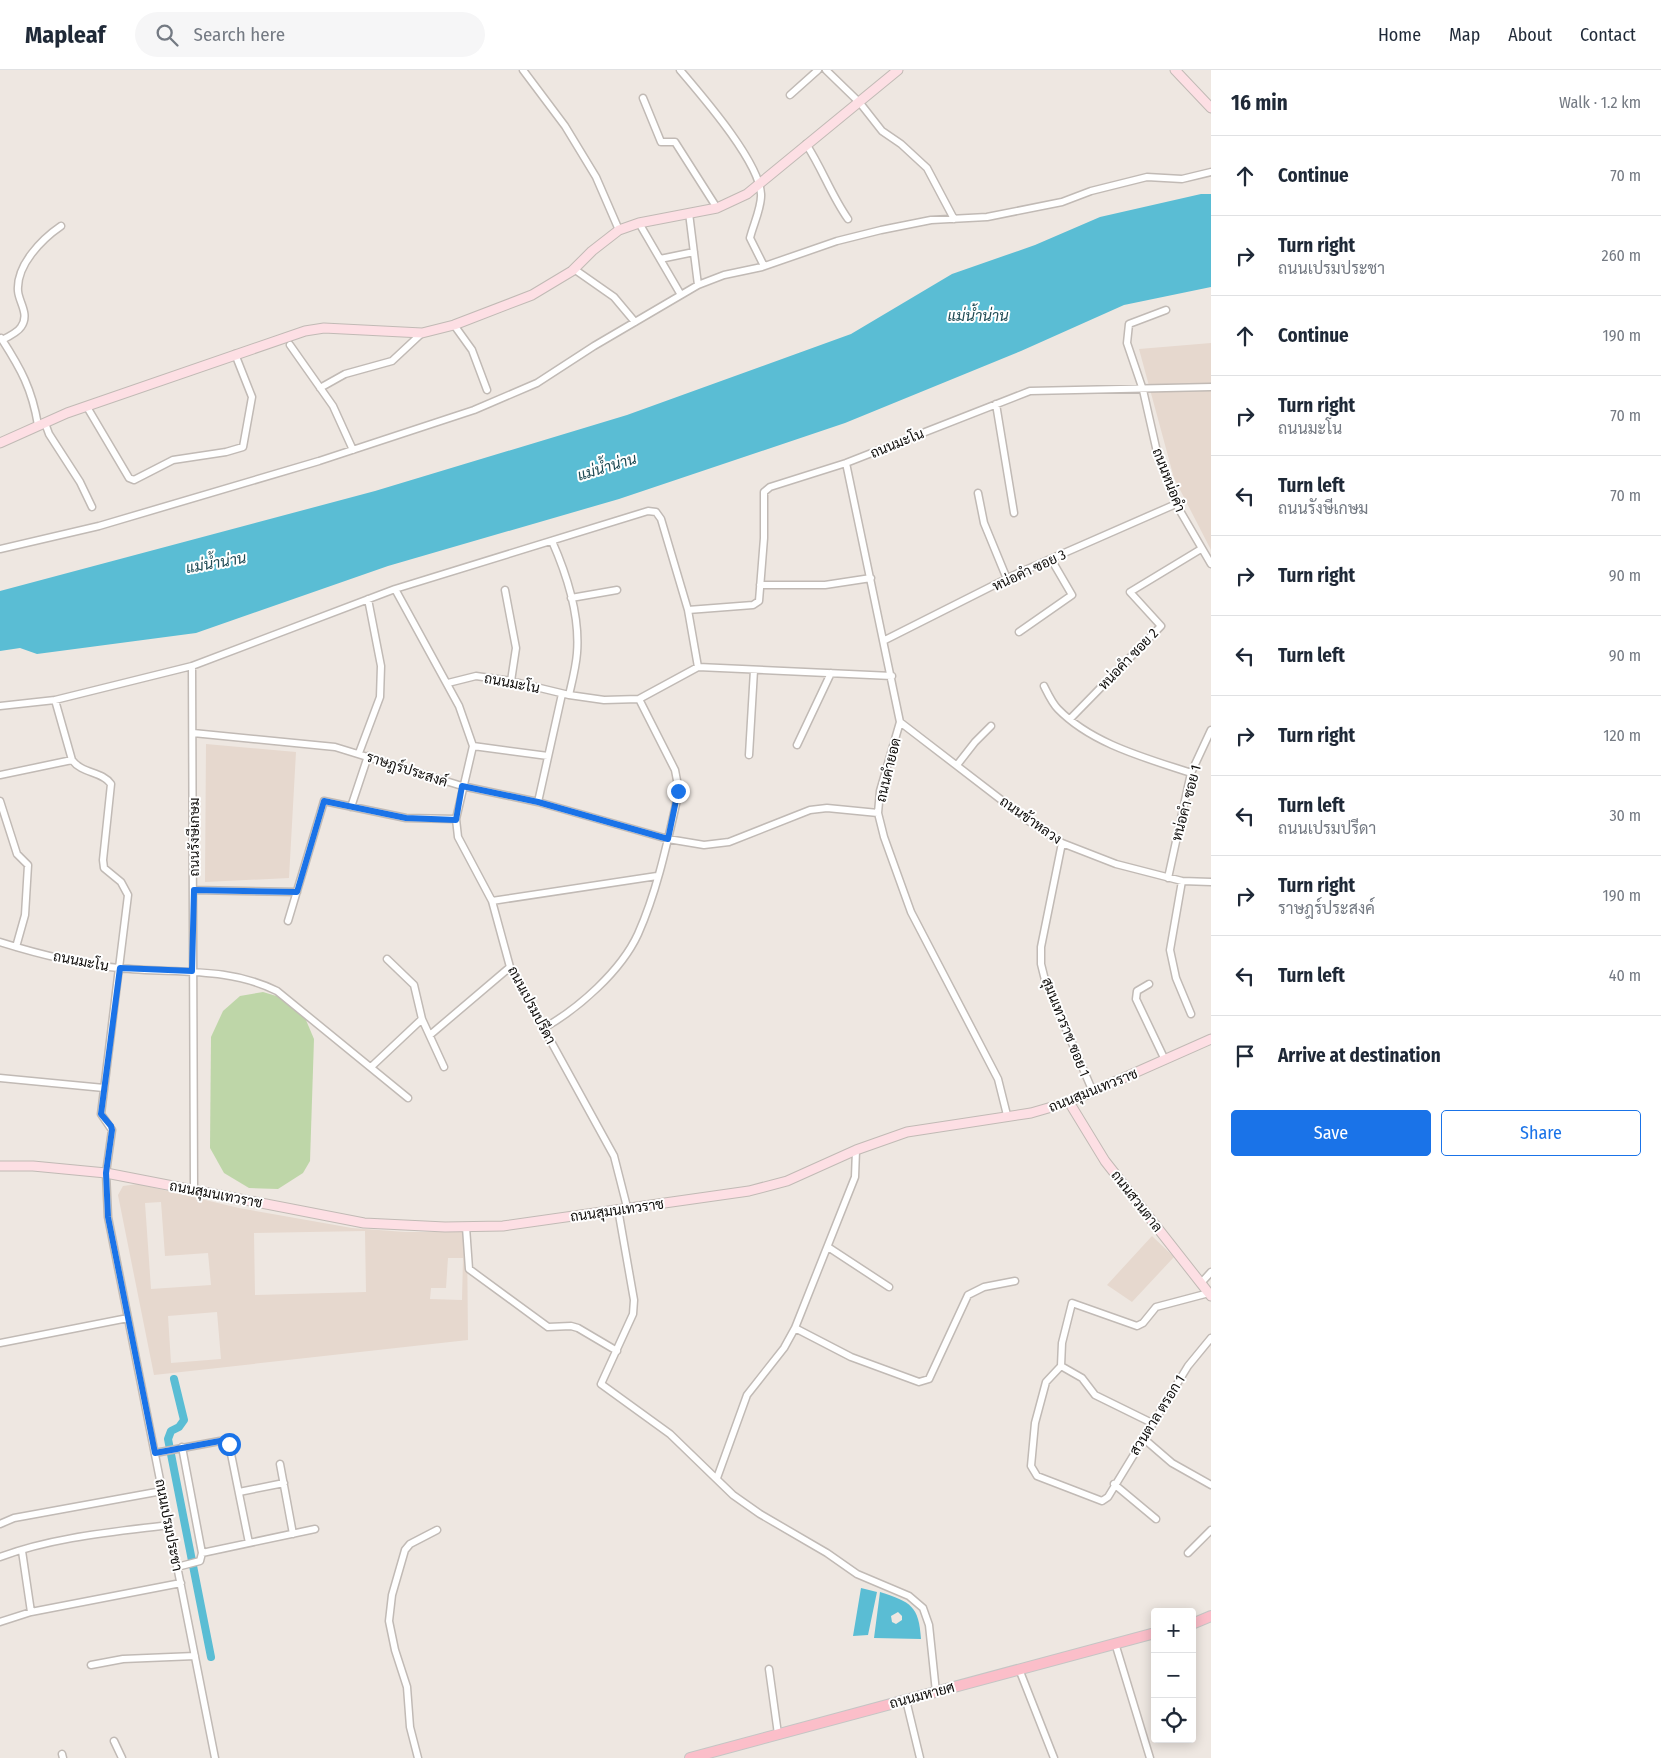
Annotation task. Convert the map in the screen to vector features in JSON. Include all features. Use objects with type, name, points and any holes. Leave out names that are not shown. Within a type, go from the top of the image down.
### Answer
[{"type":"main road","points":[[1196,1622],[1211,1616]]},
{"type":"main road","name":"ถนนมหายศ","points":[[690,1758],[1151,1634]]},
{"type":"street","points":[[523,70],[564,126],[596,177],[619,230]]},
{"type":"street","points":[[680,70],[730,133],[759,182],[762,196],[750,238],[764,266]]},
{"type":"street","points":[[790,95],[818,70]]},
{"type":"street","points":[[826,70],[860,103],[882,131],[901,144],[927,168],[954,220]]},
{"type":"street","points":[[0,443],[87,406],[305,331],[324,328],[422,333],[454,325],[532,295],[574,269],[592,251],[619,230],[717,208],[747,194],[759,182],[860,103],[898,70]]},
{"type":"street","points":[[1175,70],[1211,108]]},
{"type":"street","points":[[643,98],[662,142],[675,142],[717,208]]},
{"type":"street","points":[[806,144],[820,165],[833,198],[848,219]]},
{"type":"street","points":[[0,549],[99,526],[352,450],[474,410],[537,383],[698,285],[724,275],[764,266],[837,241],[881,230],[931,220],[954,220],[987,216],[1062,202],[1091,191],[1147,176],[1182,178],[1211,172]]},
{"type":"street","points":[[689,213],[698,285]]},
{"type":"street","points":[[639,224],[681,295]]},
{"type":"street","points":[[61,226],[43,238],[20,276],[18,289],[25,310],[21,328],[1,338],[24,373],[31,388],[41,424],[80,482],[92,507]]},
{"type":"street","points":[[660,259],[694,252]]},
{"type":"street","points":[[574,269],[614,297],[635,322]]},
{"type":"street","name":"ถนนหน่อคำ","points":[[1166,310],[1129,324],[1127,343],[1143,390],[1156,452],[1176,504],[1211,564]]},
{"type":"street","points":[[454,325],[472,350],[487,390]]},
{"type":"street","points":[[320,388],[345,374],[392,360],[422,333]]},
{"type":"street","points":[[290,345],[333,406],[352,450]]},
{"type":"street","points":[[87,406],[129,478],[134,480],[173,460],[226,452],[242,447],[252,397],[235,354]]},
{"type":"street","name":"ถนนมะโน","points":[[688,610],[753,605],[759,600],[764,538],[764,492],[770,487],[846,463],[1030,391],[1211,387]]},
{"type":"street","points":[[996,404],[1014,513]]},
{"type":"street","name":"ถนนคำยอด","points":[[846,463],[892,676],[900,722],[880,791],[878,812],[884,837],[911,912],[998,1078],[1007,1116]]},
{"type":"street","points":[[978,493],[984,523],[1007,579]]},
{"type":"street","name":"หน่อคำ ซอย 3","points":[[884,640],[1007,579],[1176,504]]},
{"type":"street","points":[[0,706],[55,700],[192,666],[395,589],[648,511],[656,512],[661,519],[688,610],[698,667],[892,676]]},
{"type":"street","points":[[538,802],[548,756],[577,653],[576,623],[565,571],[552,541]]},
{"type":"street","name":"หน่อคำ ซอย 2","points":[[1070,719],[1161,626],[1130,592],[1201,549]]},
{"type":"street","points":[[1019,632],[1072,594],[1051,559]]},
{"type":"street","points":[[760,585],[825,585],[871,578]]},
{"type":"street","points":[[395,589],[448,683],[459,706],[473,746],[548,756]]},
{"type":"street","points":[[505,590],[516,648],[511,681]]},
{"type":"street","points":[[571,598],[617,590]]},
{"type":"street","points":[[359,753],[380,697],[381,666],[368,599]]},
{"type":"street","name":"ถนนรังษีเกษม","points":[[192,666],[194,733],[192,971],[194,1189]]},
{"type":"street","name":"ถนนมะโน","points":[[448,683],[476,676],[511,681],[566,695],[604,700],[639,699],[698,667]]},
{"type":"street","points":[[749,755],[754,670]]},
{"type":"street","points":[[797,745],[831,673]]},
{"type":"street","points":[[1044,686],[1057,708],[1095,735],[1134,753],[1191,773]]},
{"type":"street","points":[[544,1028],[563,1017],[606,981],[637,935],[668,839],[678,791],[678,780],[675,770],[639,699]]},
{"type":"street","points":[[0,775],[72,760],[55,700]]},
{"type":"street","name":"ถนนข้าหลวง","points":[[900,722],[1062,843],[1116,864],[1168,878],[1211,882]]},
{"type":"street","points":[[956,765],[991,726]]},
{"type":"street","name":"หน่อคำ ซอย 1","points":[[1168,878],[1191,773],[1211,730]]},
{"type":"street","name":"ราษฎร์ประสงค์","points":[[194,733],[335,747],[359,753],[422,776],[538,802],[668,839],[704,845],[729,842],[810,810],[878,812]]},
{"type":"street","name":"ถนนเปรมปรีดา","points":[[473,746],[469,767],[462,786],[456,820],[458,837],[492,901],[510,967],[614,1156],[634,1300],[633,1314],[601,1384],[670,1434],[716,1478]]},
{"type":"street","points":[[351,807],[368,756]]},
{"type":"street","name":"ถนนเปรมประชา","points":[[72,760],[78,767],[107,779],[111,784],[103,860],[104,868],[121,882],[128,895],[101,1114],[112,1130],[106,1173],[108,1217],[215,1758]]},
{"type":"street","points":[[0,801],[17,854],[28,865],[25,915],[16,947]]},
{"type":"street","points":[[288,921],[324,801],[406,818],[456,820]]},
{"type":"street","name":"สุมนเทวราช ซอย 1","points":[[1062,843],[1041,947],[1041,964],[1045,980],[1093,1092]]},
{"type":"street","points":[[492,901],[657,876]]},
{"type":"street","points":[[1182,880],[1170,950],[1176,978],[1191,1014]]},
{"type":"street","points":[[194,890],[297,892]]},
{"type":"street","name":"ถนนมะโน","points":[[0,942],[120,968],[192,971],[239,976],[258,982],[277,991],[408,1098]]},
{"type":"street","points":[[387,959],[414,985],[422,1019],[444,1066]]},
{"type":"street","points":[[430,1035],[510,967]]},
{"type":"street","points":[[1149,984],[1137,991],[1136,999],[1165,1060]]},
{"type":"street","points":[[371,1067],[422,1019]]},
{"type":"street","name":"ถนนสุมนเทวราช","points":[[0,1166],[32,1166],[106,1173],[364,1223],[466,1227],[503,1226],[749,1191],[787,1181],[856,1150],[907,1132],[1031,1114],[1069,1102],[1211,1039]]},
{"type":"street","points":[[0,1078],[104,1088]]},
{"type":"street","name":"ถนนสวนตาล","points":[[1069,1102],[1106,1161],[1210,1294]]},
{"type":"street","points":[[856,1150],[855,1177],[795,1328],[784,1348],[746,1396],[716,1478],[733,1495],[760,1514],[827,1553],[857,1574],[909,1596],[923,1608],[929,1625],[936,1692]]},
{"type":"street","points":[[466,1227],[470,1269],[548,1327],[571,1326],[578,1328],[617,1351]]},
{"type":"street","points":[[828,1247],[888,1287]]},
{"type":"street","points":[[1201,1283],[1211,1272]]},
{"type":"street","points":[[795,1328],[851,1357],[919,1382],[929,1380],[968,1294],[984,1288],[1015,1281]]},
{"type":"street","points":[[1152,1423],[1095,1396],[1082,1378],[1061,1366],[1062,1343],[1072,1303],[1137,1326],[1143,1323],[1156,1307],[1210,1294]]},
{"type":"street","points":[[0,1343],[128,1318]]},
{"type":"street","name":"สวนตาล ตรอก 1","points":[[1061,1366],[1046,1382],[1036,1423],[1031,1466],[1037,1476],[1102,1501],[1108,1497],[1142,1438],[1188,1366],[1211,1338]]},
{"type":"street","points":[[1142,1438],[1172,1463],[1211,1485]]},
{"type":"street","points":[[155,1453],[220,1441],[229,1444],[249,1543]]},
{"type":"street","points":[[178,1567],[200,1561],[202,1553],[182,1447]]},
{"type":"street","points":[[280,1464],[293,1534]]},
{"type":"street","points":[[239,1492],[284,1483]]},
{"type":"street","points":[[1114,1484],[1156,1519]]},
{"type":"street","points":[[0,1524],[14,1518],[162,1491]]},
{"type":"street","points":[[0,1557],[122,1531],[169,1525]]},
{"type":"street","points":[[202,1553],[315,1529]]},
{"type":"street","points":[[418,1758],[410,1727],[407,1688],[388,1622],[392,1595],[405,1550],[410,1544],[437,1530]]},
{"type":"street","points":[[1188,1553],[1211,1530]]},
{"type":"street","points":[[22,1551],[31,1612]]},
{"type":"street","points":[[0,1622],[31,1612],[181,1583]]},
{"type":"street","points":[[1115,1643],[1150,1758]]},
{"type":"street","points":[[91,1665],[123,1659],[195,1656]]},
{"type":"street","points":[[769,1668],[778,1734]]},
{"type":"street","points":[[1019,1669],[1054,1758]]},
{"type":"street","points":[[906,1700],[920,1758]]},
{"type":"street","points":[[114,1741],[122,1758]]},
{"type":"shaded area","points":[[1211,343],[1211,550],[1174,478],[1139,349]]},
{"type":"shaded area","points":[[206,744],[296,752],[289,878],[205,882]]},
{"type":"shaded area","points":[[138,1184],[239,1208],[352,1228],[405,1232],[467,1232],[468,1340],[154,1375],[118,1195],[123,1186]],"holes":[[[161,1202],[165,1256],[208,1253],[211,1285],[151,1289],[145,1203]],[[365,1231],[366,1292],[255,1295],[254,1233]],[[448,1258],[463,1258],[462,1300],[430,1299],[431,1288],[446,1288]],[[217,1312],[221,1359],[171,1363],[168,1316]]]},
{"type":"shaded area","points":[[1152,1236],[1174,1257],[1132,1302],[1107,1285]]},
{"type":"green space","points":[[263,992],[283,998],[303,1013],[314,1039],[310,1161],[303,1173],[278,1189],[249,1188],[224,1173],[210,1148],[211,1037],[223,1011],[240,996]]},
{"type":"water","name":"แม่น้ำน่าน","points":[[1201,194],[1211,194],[1211,287],[1124,305],[1021,351],[845,423],[619,499],[388,566],[196,633],[37,654],[20,648],[0,651],[0,591],[375,491],[627,415],[851,334],[952,274],[1035,245],[1100,217]]},
{"type":"water","points":[[861,1588],[877,1592],[868,1635],[853,1636]]},
{"type":"water","points":[[880,1592],[906,1603],[915,1612],[921,1639],[874,1638]],"holes":[[[898,1612],[902,1616],[902,1620],[896,1624],[892,1622],[891,1616]]]},
{"type":"waterway","points":[[174,1379],[184,1420],[179,1427],[171,1431],[168,1439],[211,1657]]},
{"type":"route","points":[[229,1444],[220,1441],[155,1453],[108,1217],[106,1173],[112,1130],[101,1114],[120,968],[192,971],[194,890],[297,892],[324,801],[406,818],[456,820],[462,786],[538,802],[668,839],[678,791]]}]
